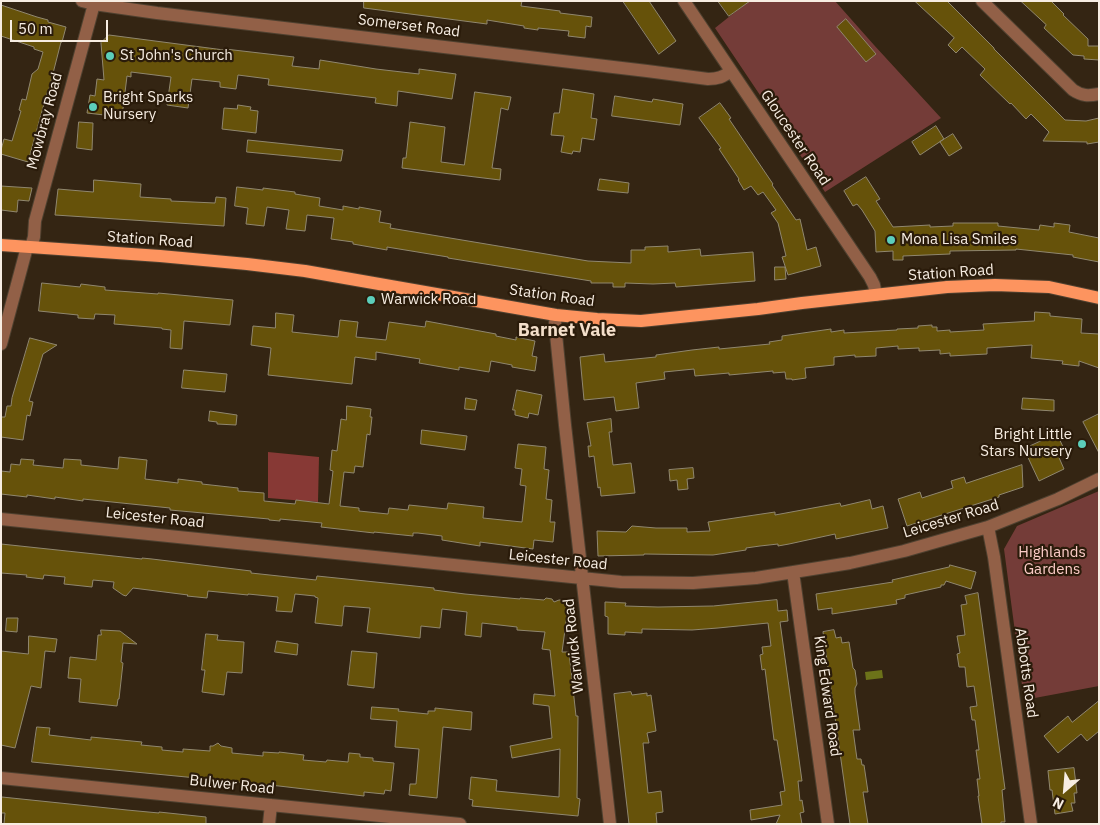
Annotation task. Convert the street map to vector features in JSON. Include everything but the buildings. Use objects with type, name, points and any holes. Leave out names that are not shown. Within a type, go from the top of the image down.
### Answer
[{"type":"main road","name":"Station Road","points":[[1,246],[160,256],[247,264],[295,270],[556,315],[597,320],[641,321],[947,287],[995,285],[1048,286],[1099,298]]},
{"type":"street","name":"Gloucester Road","points":[[684,1],[870,278],[876,295]]},
{"type":"street","points":[[982,1],[1073,90],[1081,95],[1099,94]]},
{"type":"street","name":"Somerset Road","points":[[88,3],[157,13],[708,79],[723,77],[731,71]]},
{"type":"street","name":"Mowbray Road","points":[[1,344],[29,247],[34,236],[35,221],[88,3]]},
{"type":"street","name":"Warwick Road","points":[[556,315],[555,324],[565,425],[610,824]]},
{"type":"street","name":"Leicester Road","points":[[1,519],[621,582],[693,583],[756,578],[850,563],[904,551],[988,527],[1058,499],[1099,480]]},
{"type":"street","name":"Abbotts Road","points":[[988,527],[994,557],[1031,824]]},
{"type":"street","name":"King Edward Road","points":[[793,572],[828,824]]},
{"type":"street","name":"Bulwer Road","points":[[1,778],[460,824]]},
{"type":"street","points":[[269,824],[271,804]]},
{"type":"green space","points":[[749,1],[835,1],[941,118],[825,192],[715,28]]},
{"type":"green space","name":"Highlands Gardens","points":[[1099,491],[1099,686],[1024,700],[1004,549],[1017,526]]},
{"type":"shaded area","points":[[268,452],[319,457],[318,502],[268,498]]},
{"type":"shaded area","points":[[882,670],[883,678],[866,680],[865,672]]},
{"type":"place","name":"St John's Church","points":[[110,56]]},
{"type":"place","name":"Bright Sparks Nursery","points":[[93,107]]},
{"type":"place","name":"Mona Lisa Smiles","points":[[891,240]]},
{"type":"place","name":"Warwick Road","points":[[371,300]]},
{"type":"place","name":"Bright Little Stars Nursery","points":[[1082,444]]},
{"type":"district","name":"Barnet Vale","points":[[567,331]]}]
